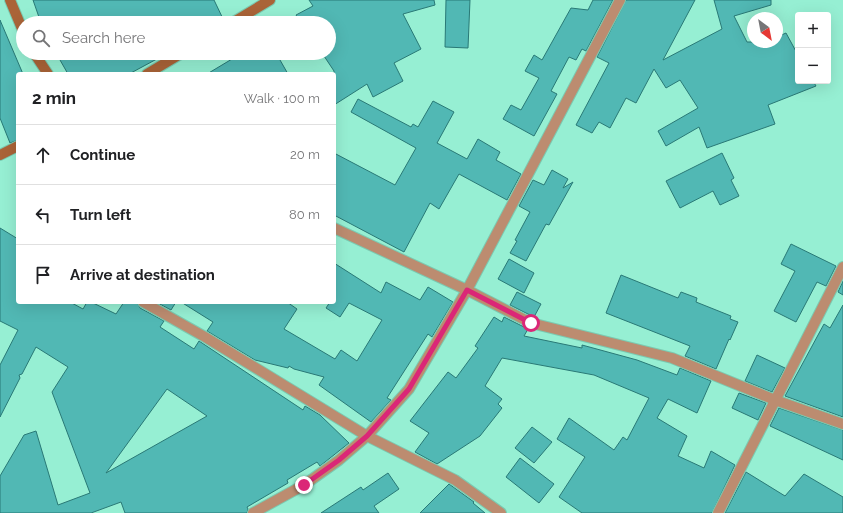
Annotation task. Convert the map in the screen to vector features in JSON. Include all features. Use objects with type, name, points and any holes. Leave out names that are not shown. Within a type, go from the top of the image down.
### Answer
[{"type":"street","points":[[10,0],[17,16]]},
{"type":"street","points":[[244,16],[270,0]]},
{"type":"street","points":[[253,513],[304,485],[339,460],[367,436],[409,389],[467,290],[620,0]]},
{"type":"street","points":[[39,60],[47,72]]},
{"type":"street","points":[[150,72],[170,60]]},
{"type":"street","points":[[0,155],[16,147]]},
{"type":"street","points":[[336,229],[467,290],[531,323],[672,358],[775,400],[843,424]]},
{"type":"street","points":[[718,513],[843,267]]},
{"type":"street","points":[[147,304],[205,337],[367,436],[455,480],[501,513]]},
{"type":"building","points":[[33,0],[214,0],[222,16],[39,16]]},
{"type":"building","points":[[309,0],[434,0],[435,5],[403,14],[421,49],[394,63],[403,81],[373,97],[367,84],[336,104],[336,72],[334,72],[327,60],[336,60],[336,16],[296,15],[313,6]]},
{"type":"building","points":[[446,0],[470,0],[468,48],[445,47]]},
{"type":"building","points":[[593,0],[613,0],[586,51],[582,49],[576,60],[569,57],[551,91],[557,94],[534,136],[503,119],[511,105],[521,110],[539,78],[525,71],[534,55],[542,60],[571,8],[588,10]]},
{"type":"building","points":[[626,0],[695,0],[663,60],[722,29],[714,0],[771,0],[771,5],[734,16],[747,42],[747,48],[783,48],[783,34],[786,33],[795,50],[795,84],[815,84],[816,86],[768,105],[775,124],[707,148],[699,127],[666,146],[658,131],[698,108],[680,80],[666,88],[654,69],[636,103],[626,98],[610,128],[599,122],[592,133],[576,125],[609,63],[597,57]]},
{"type":"building","points":[[0,20],[22,72],[16,72],[16,141],[10,143],[0,118]]},
{"type":"building","points":[[60,60],[155,60],[133,72],[67,72]]},
{"type":"building","points":[[230,60],[280,60],[287,72],[210,72]]},
{"type":"building","points":[[358,99],[411,127],[413,124],[418,127],[433,101],[454,112],[437,143],[467,159],[478,139],[500,152],[496,160],[521,174],[507,200],[459,174],[439,209],[430,203],[404,252],[336,216],[336,154],[395,185],[416,148],[351,112]]},
{"type":"building","points":[[722,153],[734,178],[731,180],[739,196],[720,205],[713,191],[680,208],[666,181]]},
{"type":"building","points":[[552,170],[568,179],[563,188],[573,182],[549,225],[546,224],[526,261],[510,253],[517,241],[515,240],[530,212],[519,206],[533,180],[544,185]]},
{"type":"building","points":[[0,228],[16,238],[16,304],[74,304],[83,309],[86,304],[95,304],[116,314],[123,304],[138,304],[140,308],[164,321],[160,327],[194,349],[199,341],[303,410],[305,406],[320,415],[349,443],[320,466],[317,462],[287,480],[288,483],[247,507],[247,513],[125,513],[121,502],[91,513],[0,513],[0,476],[24,435],[36,431],[58,505],[90,493],[52,392],[68,367],[36,347],[22,374],[19,375],[20,378],[0,417],[0,365],[18,330],[0,321]],"holes":[[[167,389],[207,416],[106,473]]]},
{"type":"building","points":[[791,244],[836,266],[826,286],[817,282],[796,322],[774,311],[795,271],[781,264]]},
{"type":"building","points":[[509,259],[534,273],[524,293],[498,279]]},
{"type":"building","points":[[336,264],[381,293],[386,282],[420,300],[428,287],[453,302],[432,337],[428,334],[387,398],[391,400],[371,422],[319,385],[324,377],[294,369],[289,366],[288,368],[255,360],[207,331],[213,322],[184,304],[290,304],[297,309],[284,329],[335,359],[341,350],[357,361],[382,320],[349,303],[340,317],[326,308],[329,304],[336,304]]},
{"type":"building","points":[[621,275],[678,298],[681,292],[697,298],[696,302],[731,316],[730,319],[738,322],[716,369],[685,356],[690,346],[606,313]]},
{"type":"building","points":[[843,281],[843,295],[838,292]]},
{"type":"building","points":[[517,292],[541,304],[534,317],[510,305]]},
{"type":"building","points":[[160,304],[175,304],[171,310]]},
{"type":"building","points":[[843,305],[843,417],[785,396],[824,324],[830,328]]},
{"type":"building","points":[[494,317],[502,322],[504,317],[528,329],[524,336],[582,348],[582,345],[637,360],[677,375],[680,368],[711,381],[697,413],[668,399],[657,418],[687,436],[678,456],[704,468],[711,451],[735,465],[712,513],[582,513],[559,497],[585,457],[557,439],[569,418],[614,450],[623,437],[627,440],[649,398],[594,375],[502,358],[485,386],[502,399],[498,404],[502,408],[480,436],[437,464],[415,452],[429,433],[410,421],[448,372],[456,378],[478,348],[475,346]]},
{"type":"building","points":[[757,355],[785,368],[772,392],[745,381]]},
{"type":"building","points":[[739,393],[766,403],[758,420],[732,408]]},
{"type":"building","points":[[779,408],[843,430],[843,460],[770,426]]},
{"type":"building","points":[[532,427],[552,442],[534,463],[515,448]]},
{"type":"building","points":[[520,458],[554,484],[539,503],[506,477]]},
{"type":"building","points":[[746,472],[785,496],[804,474],[843,497],[843,513],[725,513]]},
{"type":"building","points":[[388,473],[399,489],[374,506],[379,513],[321,513],[361,487],[363,490]]},
{"type":"building","points":[[449,484],[474,502],[473,503],[485,513],[420,513]]},
{"type":"route","points":[[304,485],[339,460],[367,436],[409,389],[467,290],[531,323]]}]
